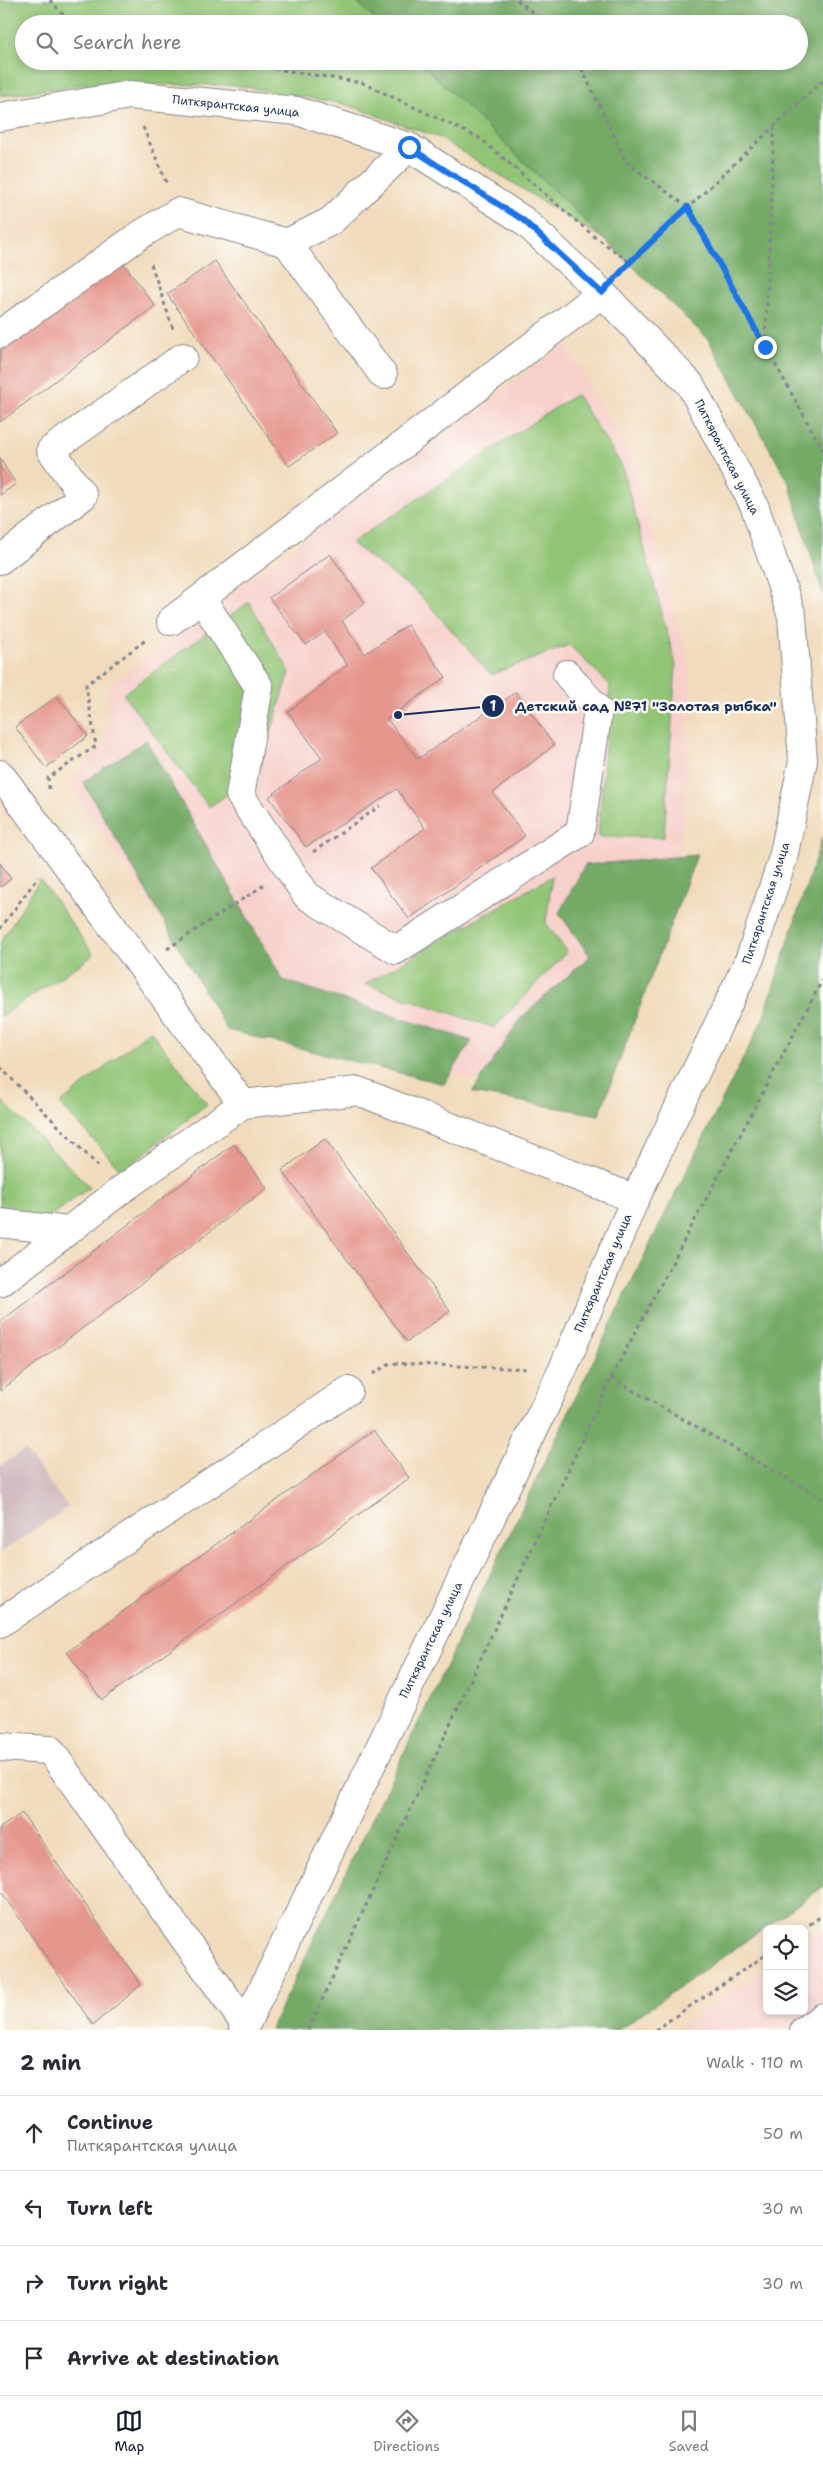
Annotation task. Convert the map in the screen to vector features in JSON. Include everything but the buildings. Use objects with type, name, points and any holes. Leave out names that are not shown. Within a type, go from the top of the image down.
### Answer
[{"type":"street","name":"Питкярантская улица","points":[[0,117],[130,95],[297,111],[409,147],[523,220],[602,293],[690,384],[754,505],[792,616],[803,761],[783,858],[750,958],[635,1199],[562,1371],[244,2027]]},
{"type":"street","points":[[287,243],[331,221],[409,147]]},
{"type":"street","points":[[0,334],[140,235],[178,212],[287,243],[383,376]]},
{"type":"street","points":[[171,621],[602,293]]},
{"type":"street","points":[[0,560],[83,496],[51,450],[183,357]]},
{"type":"street","points":[[201,598],[259,687],[240,794],[307,896],[396,950],[580,833],[598,710],[567,674]]},
{"type":"street","points":[[0,774],[55,852],[142,965],[242,1104]]},
{"type":"street","points":[[0,1283],[121,1190],[242,1104],[358,1091],[635,1199]]},
{"type":"street","points":[[0,1223],[68,1231]]},
{"type":"street","points":[[0,1623],[348,1391]]},
{"type":"street","points":[[0,1747],[50,1750],[244,2027]]},
{"type":"street","points":[[804,2030],[823,2017]]},
{"type":"path","points":[[50,0],[63,15]]},
{"type":"path","points":[[517,0],[536,15]]},
{"type":"path","points":[[582,70],[627,163],[688,207],[823,450]]},
{"type":"path","points":[[602,293],[630,262],[823,80]]},
{"type":"path","points":[[130,95],[178,212]]},
{"type":"path","points":[[765,347],[774,127]]},
{"type":"path","points":[[140,235],[183,357]]},
{"type":"path","points":[[50,797],[48,778],[96,746],[86,685],[171,621]]},
{"type":"path","points":[[0,929],[55,852]]},
{"type":"path","points":[[308,2030],[611,1378],[823,979]]},
{"type":"path","points":[[0,1067],[121,1190]]},
{"type":"path","points":[[348,1391],[390,1363],[562,1371]]},
{"type":"path","points":[[611,1378],[823,1499]]},
{"type":"path","points":[[808,1926],[823,1915]]},
{"type":"path","points":[[655,2030],[763,1957]]},
{"type":"shaded area","points":[[565,344],[631,455],[692,675],[679,881],[584,1106],[230,1024],[68,782],[105,744],[109,685]]},
{"type":"shaded area","points":[[25,1450],[68,1507],[0,1553],[0,1466]]},
{"type":"shaded area","points":[[823,1928],[823,2030],[676,2030],[763,1970],[763,2015],[808,2015],[808,1938]]},
{"type":"green space","points":[[0,0],[355,0],[371,15],[15,15],[15,70],[428,70],[605,240],[440,138],[345,104],[233,85],[86,84],[0,96]]},
{"type":"green space","points":[[355,0],[823,0],[823,595],[789,483],[708,339],[428,70],[808,70],[808,15],[371,15]]},
{"type":"green space","points":[[576,394],[622,466],[676,665],[664,837],[598,837],[610,685],[569,645],[491,675],[420,595],[351,543]]},
{"type":"green space","points":[[249,602],[290,672],[258,773],[209,807],[123,694]]},
{"type":"green space","points":[[146,740],[283,980],[472,1041],[444,1084],[227,1030],[83,782]]},
{"type":"green space","points":[[823,835],[823,1887],[769,1925],[763,1925],[763,1929],[618,2030],[270,2030],[645,1254],[763,1019]]},
{"type":"green space","points":[[697,855],[599,1115],[472,1093],[521,1018],[590,956],[559,913],[585,865]]},
{"type":"green space","points":[[552,876],[546,923],[567,952],[494,1028],[365,984]]},
{"type":"green space","points":[[40,879],[94,955],[0,1017],[0,943]]},
{"type":"green space","points":[[150,1030],[207,1104],[122,1171],[60,1104]]},
{"type":"green space","points":[[0,1099],[90,1187],[40,1224],[0,1219]]},
{"type":"place","name":"Детский сад №71 \"Золотая рыбка\"","points":[[398,715]]},
{"type":"route","points":[[409,147],[523,220],[602,293],[630,262],[688,207],[765,347]]}]
